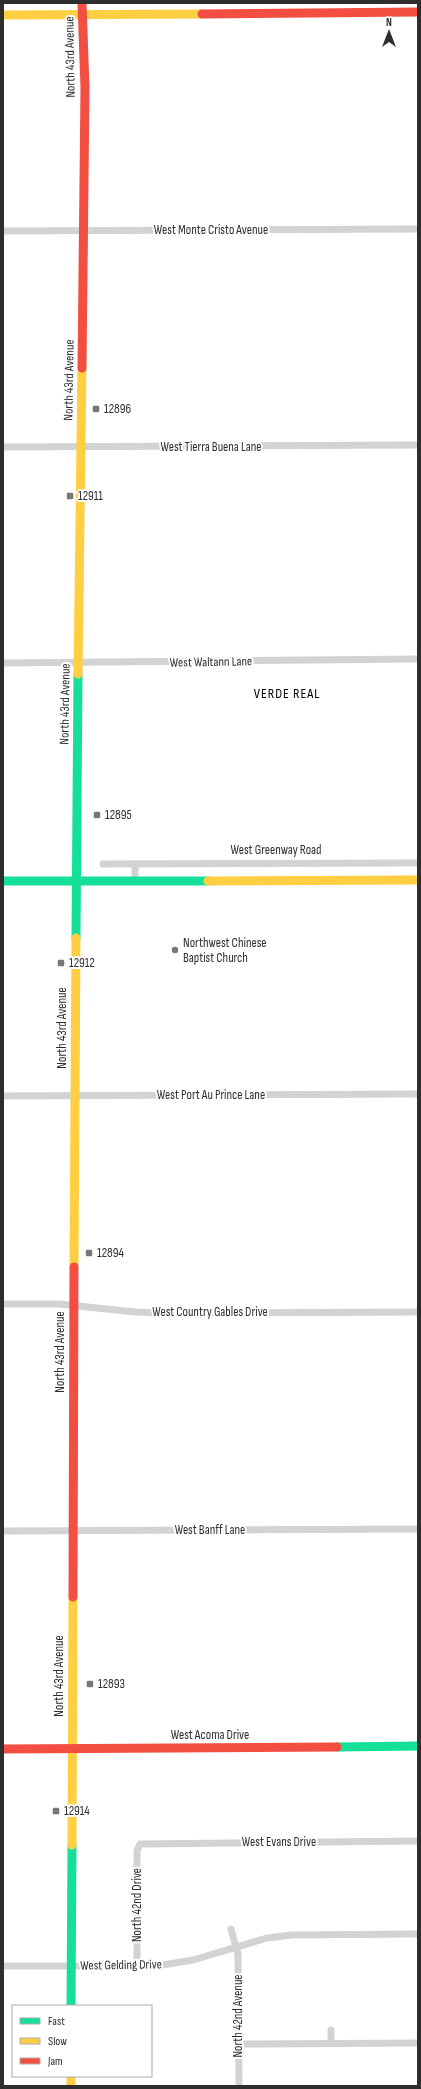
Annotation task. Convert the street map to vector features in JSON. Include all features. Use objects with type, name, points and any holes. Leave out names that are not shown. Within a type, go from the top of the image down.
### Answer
[{"type":"main road","name":"North 43rd Avenue","points":[[70,2005],[76,881],[85,88],[82,3]]},
{"type":"main road","points":[[3,14],[418,12]]},
{"type":"main road","points":[[3,881],[418,880]]},
{"type":"main road","name":"West Acoma Drive","points":[[3,1749],[418,1746]]},
{"type":"street","name":"West Monte Cristo Avenue","points":[[3,231],[418,229]]},
{"type":"street","name":"West Tierra Buena Lane","points":[[3,447],[81,448],[418,445]]},
{"type":"street","name":"West Waltann Lane","points":[[3,663],[418,660]]},
{"type":"street","name":"West Greenway Road","points":[[103,864],[418,863]]},
{"type":"street","points":[[135,864],[135,881]]},
{"type":"street","name":"West Port Au Prince Lane","points":[[3,1096],[418,1094]]},
{"type":"street","name":"West Country Gables Drive","points":[[3,1304],[74,1306],[164,1313],[418,1312]]},
{"type":"street","name":"West Banff Lane","points":[[3,1531],[418,1529]]},
{"type":"street","name":"West Evans Drive","points":[[140,1844],[418,1841]]},
{"type":"street","name":"North 42nd Drive","points":[[138,1966],[138,1851],[140,1844]]},
{"type":"street","points":[[231,1929],[237,1946]]},
{"type":"street","name":"West Gelding Drive","points":[[3,1966],[138,1966],[181,1963],[267,1938],[292,1935],[418,1934]]},
{"type":"street","name":"North 42nd Avenue","points":[[237,1946],[239,2086]]},
{"type":"street","points":[[331,2030],[331,2043]]},
{"type":"street","points":[[239,2044],[418,2042]]},
{"type":"traffic: fast","points":[[76,938],[78,674]]},
{"type":"traffic: fast","points":[[3,881],[208,881]]},
{"type":"traffic: fast","points":[[337,1747],[418,1746]]},
{"type":"traffic: fast","points":[[71,2005],[72,1845]]},
{"type":"traffic: slow","points":[[3,15],[202,14]]},
{"type":"traffic: slow","points":[[78,674],[82,368]]},
{"type":"traffic: slow","points":[[208,881],[418,880]]},
{"type":"traffic: slow","points":[[74,1267],[76,938]]},
{"type":"traffic: slow","points":[[72,1845],[73,1597]]},
{"type":"traffic: slow","points":[[71,2077],[71,2086]]},
{"type":"traffic: jam","points":[[82,3],[85,88],[82,368]]},
{"type":"traffic: jam","points":[[202,14],[418,12]]},
{"type":"traffic: jam","points":[[73,1597],[74,1267]]},
{"type":"traffic: jam","points":[[3,1749],[337,1747]]},
{"type":"place","name":"12896","points":[[96,409]]},
{"type":"place","name":"12911","points":[[70,496]]},
{"type":"place","name":"12895","points":[[97,815]]},
{"type":"place","name":"Northwest Chinese Baptist Church","points":[[175,950]]},
{"type":"place","name":"12912","points":[[61,963]]},
{"type":"place","name":"12894","points":[[89,1253]]},
{"type":"place","name":"12893","points":[[90,1684]]},
{"type":"place","name":"12914","points":[[56,1811]]},
{"type":"district","name":"VERDE REAL","points":[[287,693]]}]
